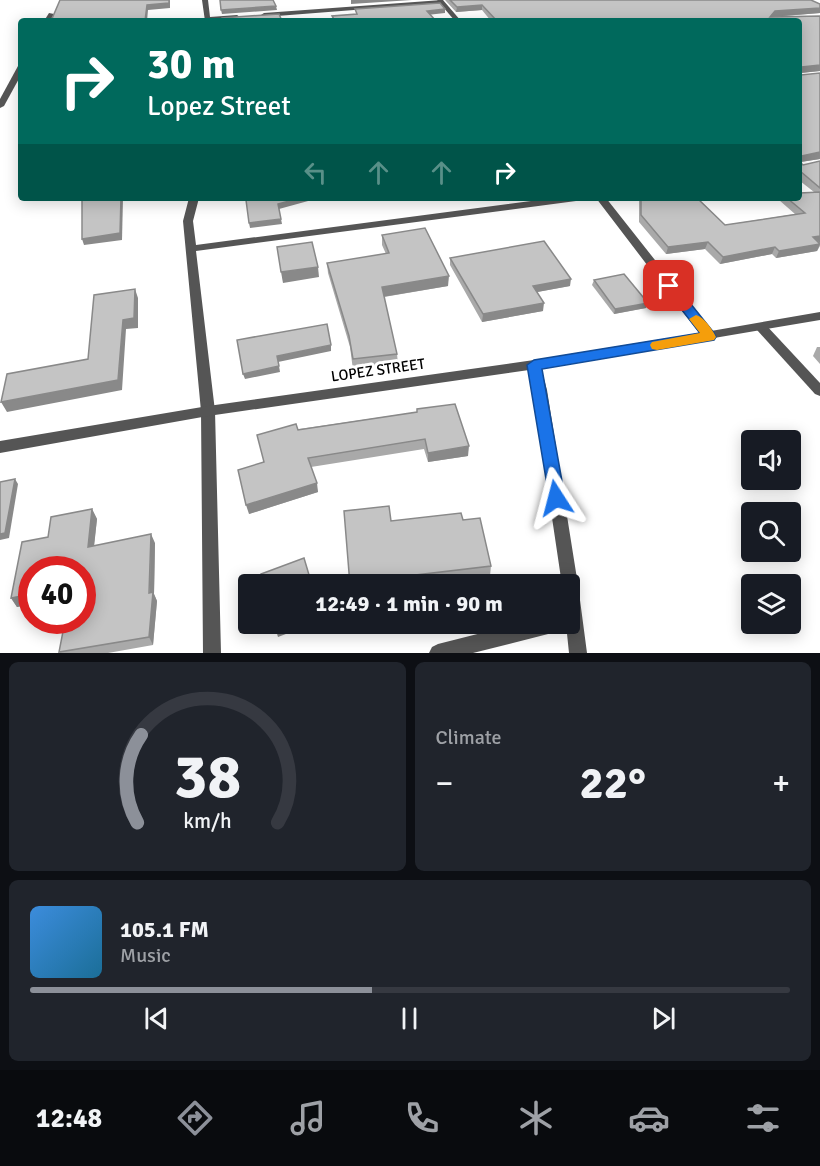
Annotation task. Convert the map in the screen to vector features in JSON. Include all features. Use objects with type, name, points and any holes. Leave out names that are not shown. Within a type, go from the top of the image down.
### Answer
[{"type":"street","points":[[205,0],[208,18]]},
{"type":"street","points":[[254,16],[441,1],[455,18]]},
{"type":"street","points":[[48,18],[51,14]]},
{"type":"street","points":[[231,18],[243,17]]},
{"type":"street","points":[[0,106],[18,73]]},
{"type":"street","points":[[193,201],[188,221],[207,411],[212,653]]},
{"type":"street","points":[[191,249],[553,201]]},
{"type":"street","points":[[603,201],[710,337]]},
{"type":"street","name":"LOPEZ STREET","points":[[0,447],[207,411],[534,365],[710,337],[820,316]]},
{"type":"street","points":[[762,327],[820,390]]},
{"type":"street","points":[[534,365],[540,390],[568,574]]},
{"type":"street","points":[[438,653],[513,634]]},
{"type":"street","points":[[575,634],[578,653]]},
{"type":"building","points":[[60,0],[169,0],[169,3],[147,5],[145,18],[52,18]]},
{"type":"building","points":[[220,0],[273,0],[276,6],[221,10]]},
{"type":"building","points":[[450,0],[811,0],[820,4],[820,8],[775,11],[770,17],[820,16],[820,65],[802,67],[802,18],[494,18],[482,5],[457,7]]},
{"type":"building","points":[[440,3],[445,9],[427,11],[433,18],[333,18],[332,16],[357,14],[355,9]]},
{"type":"building","points":[[279,14],[281,18],[222,18]]},
{"type":"building","points":[[820,73],[820,152],[802,156],[802,75]]},
{"type":"building","points":[[820,161],[820,188],[802,173],[802,164]]},
{"type":"building","points":[[820,192],[820,236],[813,237],[820,244],[779,251],[775,247],[723,257],[708,242],[668,247],[641,215],[641,201],[700,201],[725,225],[805,213],[791,201],[802,201],[802,193]]},
{"type":"building","points":[[82,201],[121,201],[120,233],[82,239]]},
{"type":"building","points":[[246,201],[289,201],[278,204],[281,219],[249,223]]},
{"type":"building","points":[[425,228],[449,276],[382,287],[397,354],[353,359],[349,336],[327,263],[389,253],[382,235]]},
{"type":"building","points":[[544,241],[571,279],[533,286],[544,303],[483,314],[450,258]]},
{"type":"building","points":[[312,242],[318,267],[281,272],[277,247]]},
{"type":"building","points":[[624,274],[648,303],[615,309],[594,280]]},
{"type":"building","points":[[135,289],[134,318],[123,320],[118,380],[1,402],[7,374],[88,359],[94,295]]},
{"type":"building","points":[[327,324],[331,345],[277,356],[279,366],[243,374],[237,340]]},
{"type":"building","points":[[455,404],[469,446],[428,453],[425,439],[308,458],[317,483],[246,505],[238,470],[264,462],[257,435],[296,424],[298,430]]},
{"type":"building","points":[[15,479],[5,533],[0,534],[0,482]]},
{"type":"building","points":[[389,506],[391,521],[461,513],[463,520],[480,518],[491,566],[424,574],[349,574],[344,511]]},
{"type":"building","points":[[92,509],[88,547],[151,534],[149,593],[153,592],[149,637],[59,652],[62,634],[96,634],[96,556],[19,556],[22,542],[48,537],[51,517]]},
{"type":"building","points":[[304,558],[309,574],[261,574]]},
{"type":"building","points":[[18,562],[18,597],[11,598]]},
{"type":"slow traffic","points":[[657,345],[710,337],[696,319]]},
{"type":"route","points":[[556,498],[540,390],[534,365],[710,337],[669,286]]}]
